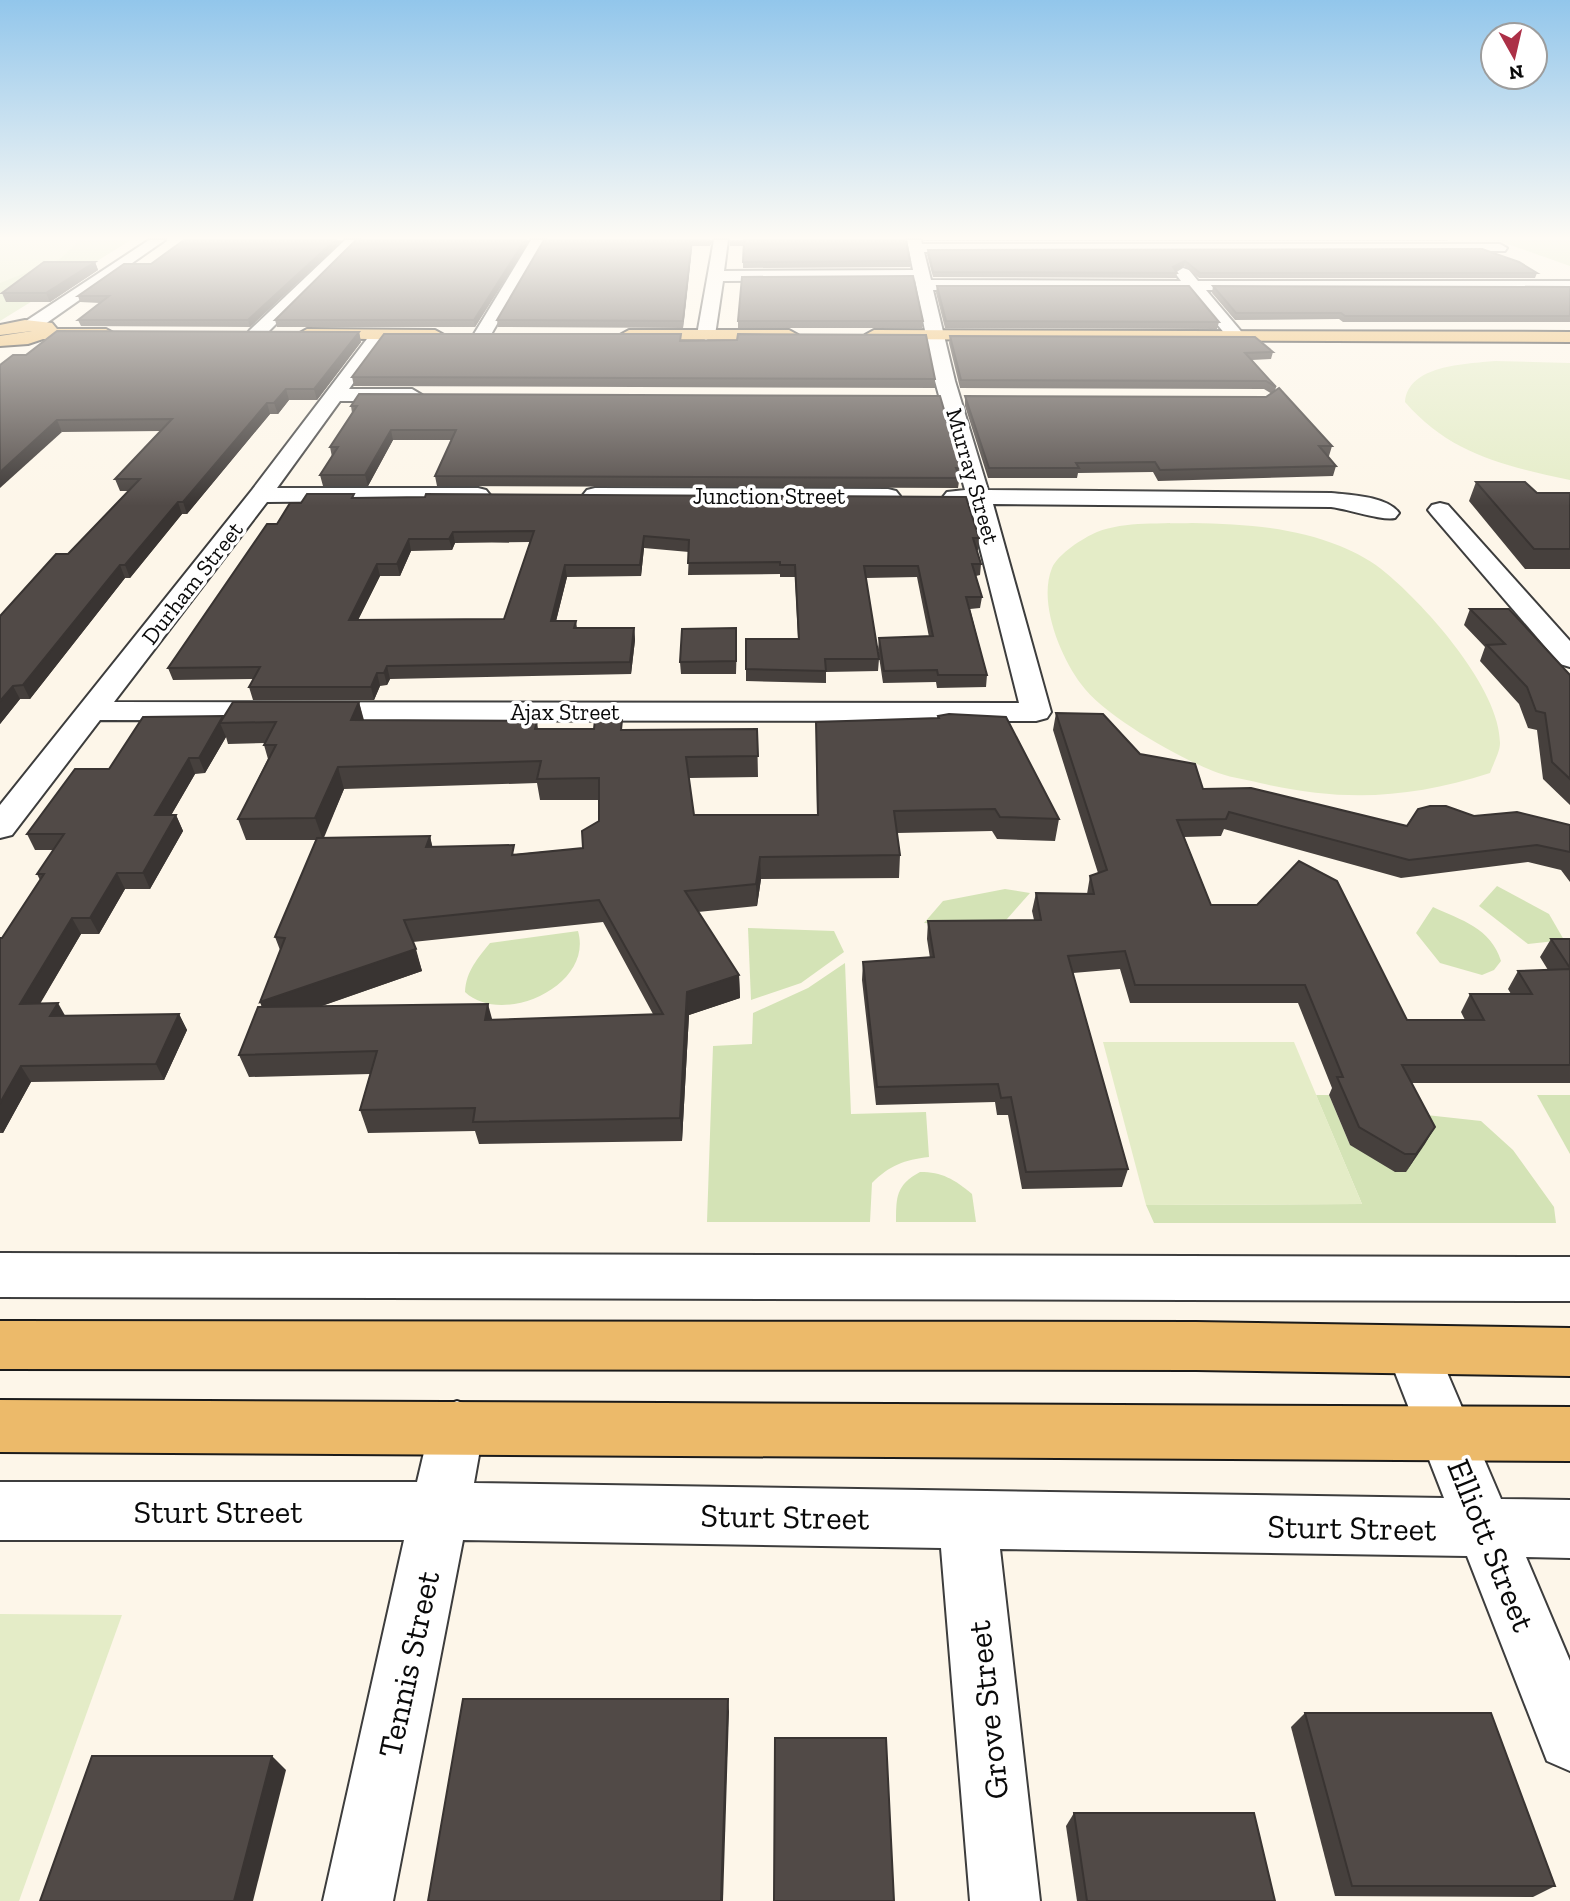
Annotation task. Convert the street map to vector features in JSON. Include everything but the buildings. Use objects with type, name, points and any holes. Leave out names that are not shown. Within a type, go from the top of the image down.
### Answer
[{"type":"main road","points":[[1,340],[39,329],[121,334]]},
{"type":"main road","points":[[249,334],[511,335]]},
{"type":"main road","points":[[609,335],[802,335]]},
{"type":"main road","points":[[857,335],[1570,337]]},
{"type":"main road","points":[[0,1345],[1196,1346],[1413,1352],[1570,1352]]},
{"type":"main road","points":[[0,1426],[1570,1434]]},
{"type":"street","points":[[249,334],[255,329]]},
{"type":"street","points":[[470,334],[474,329]]},
{"type":"street","points":[[706,335],[707,329]]},
{"type":"street","name":"Murray Street","points":[[934,329],[958,397],[979,498],[1036,712]]},
{"type":"street","points":[[1230,329],[1236,336]]},
{"type":"street","name":"Durham Street","points":[[0,828],[260,495],[379,335]]},
{"type":"street","points":[[333,395],[426,395]]},
{"type":"street","points":[[926,397],[958,397]]},
{"type":"street","points":[[260,495],[503,495]]},
{"type":"street","name":"Junction Street","points":[[572,495],[911,496]]},
{"type":"street","points":[[938,497],[1319,499],[1412,510],[1471,548],[1570,658]]},
{"type":"street","name":"Ajax Street","points":[[93,711],[1036,712]]},
{"type":"street","points":[[0,1275],[1570,1279]]},
{"type":"street","name":"Elliott Street","points":[[1413,1352],[1570,1738]]},
{"type":"street","name":"Tennis Street","points":[[358,1901],[457,1427]]},
{"type":"street","name":"Sturt Street","points":[[0,1511],[440,1511],[1570,1530]]},
{"type":"street","name":"Grove Street","points":[[968,1519],[1005,1901]]},
{"type":"green space","points":[[1495,361],[1570,363],[1570,480],[1501,463],[1460,446],[1422,420],[1405,402],[1408,390],[1416,380],[1427,374],[1454,366]]},
{"type":"green space","points":[[1192,523],[1249,526],[1304,535],[1346,548],[1381,569],[1440,627],[1475,674],[1488,698],[1497,722],[1500,743],[1490,773],[1403,793],[1347,795],[1290,789],[1213,771],[1161,745],[1106,709],[1081,684],[1059,644],[1049,612],[1048,582],[1052,568],[1065,552],[1078,542],[1108,528]]},
{"type":"green space","points":[[1497,886],[1549,914],[1564,940],[1528,944],[1479,906]]},
{"type":"green space","points":[[1005,889],[1030,893],[1000,927],[924,923],[943,901]]},
{"type":"green space","points":[[1433,907],[1474,926],[1490,940],[1501,961],[1494,970],[1482,975],[1440,963],[1416,933]]},
{"type":"green space","points":[[748,928],[834,931],[844,952],[801,983],[751,1000]]},
{"type":"green space","points":[[578,931],[579,951],[572,969],[559,984],[541,995],[521,1003],[501,1005],[481,1002],[465,992],[470,971],[490,943]]},
{"type":"green space","points":[[845,963],[851,1114],[926,1112],[929,1157],[898,1164],[872,1183],[870,1222],[707,1222],[713,1046],[752,1044],[753,1013],[808,988]]},
{"type":"green space","points":[[1103,1042],[1294,1042],[1362,1204],[1146,1205]]},
{"type":"green space","points":[[1316,1095],[1329,1095],[1350,1145],[1408,1113],[1481,1121],[1513,1150],[1554,1207],[1556,1223],[1154,1223],[1146,1205],[1362,1204]]},
{"type":"green space","points":[[1537,1095],[1570,1095],[1570,1154]]},
{"type":"green space","points":[[920,1172],[948,1177],[972,1194],[976,1222],[896,1222],[899,1192],[906,1182]]},
{"type":"green space","points":[[0,1614],[122,1615],[19,1901],[0,1901]]}]
